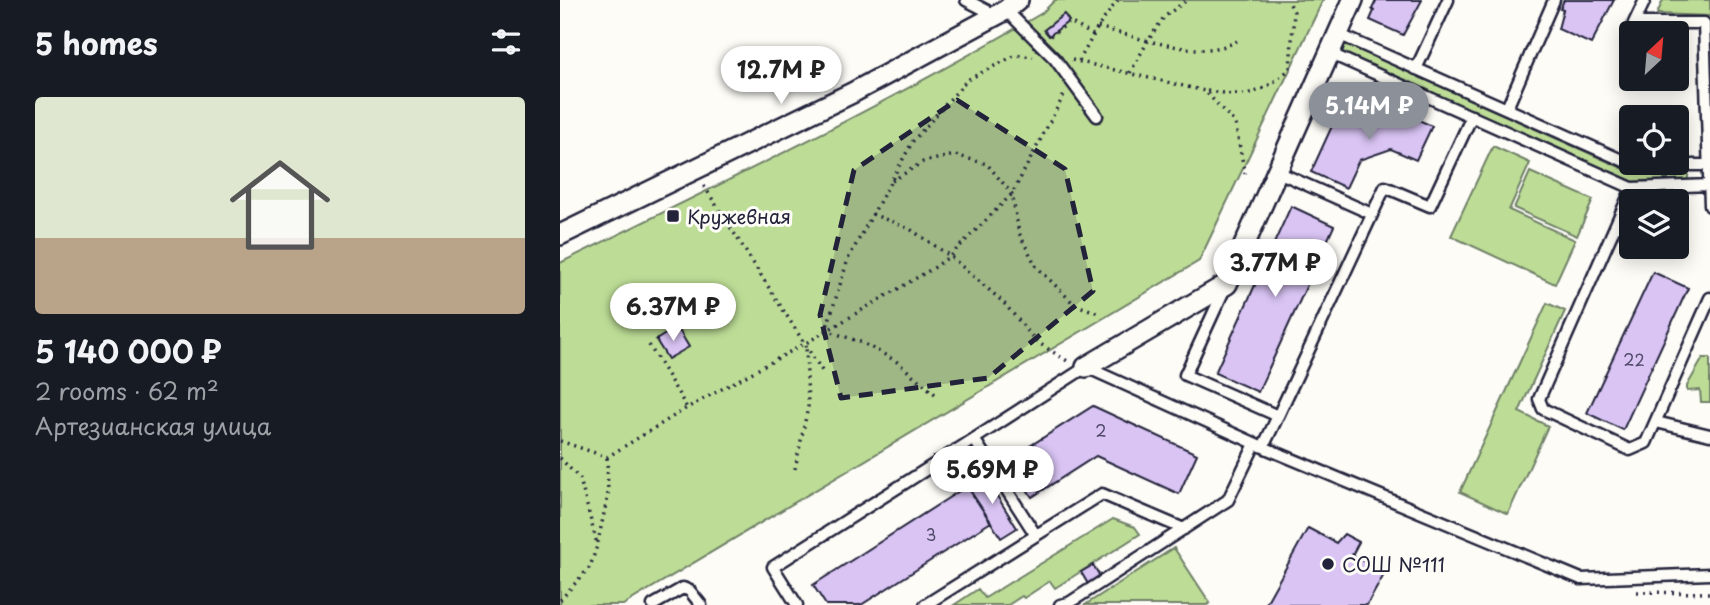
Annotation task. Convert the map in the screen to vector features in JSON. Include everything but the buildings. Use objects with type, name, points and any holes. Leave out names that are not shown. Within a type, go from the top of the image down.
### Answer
[{"type":"street","points":[[1084,368],[1227,284],[1353,0]]},
{"type":"street","points":[[560,235],[852,93],[1006,8]]},
{"type":"lane","points":[[966,0],[1006,8],[1055,59],[1097,116]]},
{"type":"lane","points":[[1416,69],[1448,0]]},
{"type":"lane","points":[[1507,108],[1554,0]]},
{"type":"lane","points":[[1645,0],[1634,23],[1704,23],[1707,48],[1710,206]]},
{"type":"lane","points":[[1338,34],[1633,164],[1709,164]]},
{"type":"lane","points":[[1329,54],[1632,188],[1710,185]]},
{"type":"lane","points":[[1060,605],[1069,603],[1228,500],[1278,416],[1385,187],[1430,206],[1472,116]]},
{"type":"lane","points":[[1278,172],[1372,214]]},
{"type":"lane","points":[[1632,188],[1539,399],[1543,409],[1630,450],[1646,443],[1710,298]]},
{"type":"lane","points":[[1227,284],[1185,375],[1278,416]]},
{"type":"lane","points":[[797,605],[773,567],[1084,368],[1259,445],[1581,579],[1710,574]]},
{"type":"lane","points":[[1656,422],[1710,435]]},
{"type":"lane","points":[[974,439],[1035,534]]},
{"type":"lane","points":[[956,450],[975,480]]},
{"type":"lane","points":[[925,605],[1102,494],[1184,529]]},
{"type":"lane","points":[[653,605],[682,588],[690,591],[701,605]]},
{"type":"path","points":[[607,457],[687,408],[806,343],[950,256],[1012,194],[1093,35],[1118,0]]},
{"type":"path","points":[[1130,73],[1164,17],[1187,0]]},
{"type":"path","points":[[826,330],[848,258],[913,141],[967,80],[1016,55],[1079,61],[1239,96],[1266,89],[1290,69],[1293,12],[1288,0]]},
{"type":"path","points":[[1040,44],[1070,22],[1093,35]]},
{"type":"path","points":[[1098,27],[1198,51],[1229,46],[1237,41]]},
{"type":"path","points":[[1205,90],[1235,123],[1245,174]]},
{"type":"path","points":[[890,182],[923,162],[955,155],[988,164],[1012,194],[1019,233],[1036,266],[1073,304],[1101,314]]},
{"type":"path","points":[[705,186],[824,374]]},
{"type":"path","points":[[872,214],[910,229],[950,256],[1003,302],[1037,342],[1084,368]]},
{"type":"path","points":[[826,330],[863,343],[896,361],[935,394]]},
{"type":"path","points":[[795,469],[808,407],[806,343]]},
{"type":"path","points":[[649,345],[687,408]]},
{"type":"path","points":[[560,441],[607,457]]},
{"type":"path","points":[[560,600],[590,566],[597,546],[608,495],[607,457]]},
{"type":"path","points":[[560,458],[580,479],[597,546]]},
{"type":"highlighted area","points":[[957,100],[1065,169],[1093,291],[988,378],[841,398],[820,315],[854,170]]},
{"type":"green space","points":[[1055,0],[1323,0],[1199,261],[623,605],[560,605],[560,263],[924,80],[1042,13]]},
{"type":"green space","points":[[1663,0],[1710,0],[1710,16],[1657,14]]},
{"type":"green space","points":[[1344,43],[1619,167],[1619,175],[1688,175],[1688,182],[1634,182],[1340,51]]},
{"type":"green space","points":[[1493,146],[1530,163],[1509,210],[1575,240],[1555,284],[1451,236]]},
{"type":"green space","points":[[1530,172],[1593,200],[1577,236],[1514,208]]},
{"type":"green space","points":[[1547,303],[1565,311],[1519,412],[1548,426],[1508,514],[1460,492]]},
{"type":"green space","points":[[1703,358],[1710,358],[1710,402],[1701,402],[1700,390],[1687,391],[1687,386]]},
{"type":"green space","points":[[1113,519],[1135,527],[1140,534],[1055,588],[1050,581],[1008,605],[954,605],[978,589],[985,598]]},
{"type":"green space","points":[[1174,548],[1210,603],[1207,605],[1085,605]]},
{"type":"place","name":"Кружевная","points":[[673,216]]},
{"type":"place","name":"СОШ №111","points":[[1328,564]]}]
